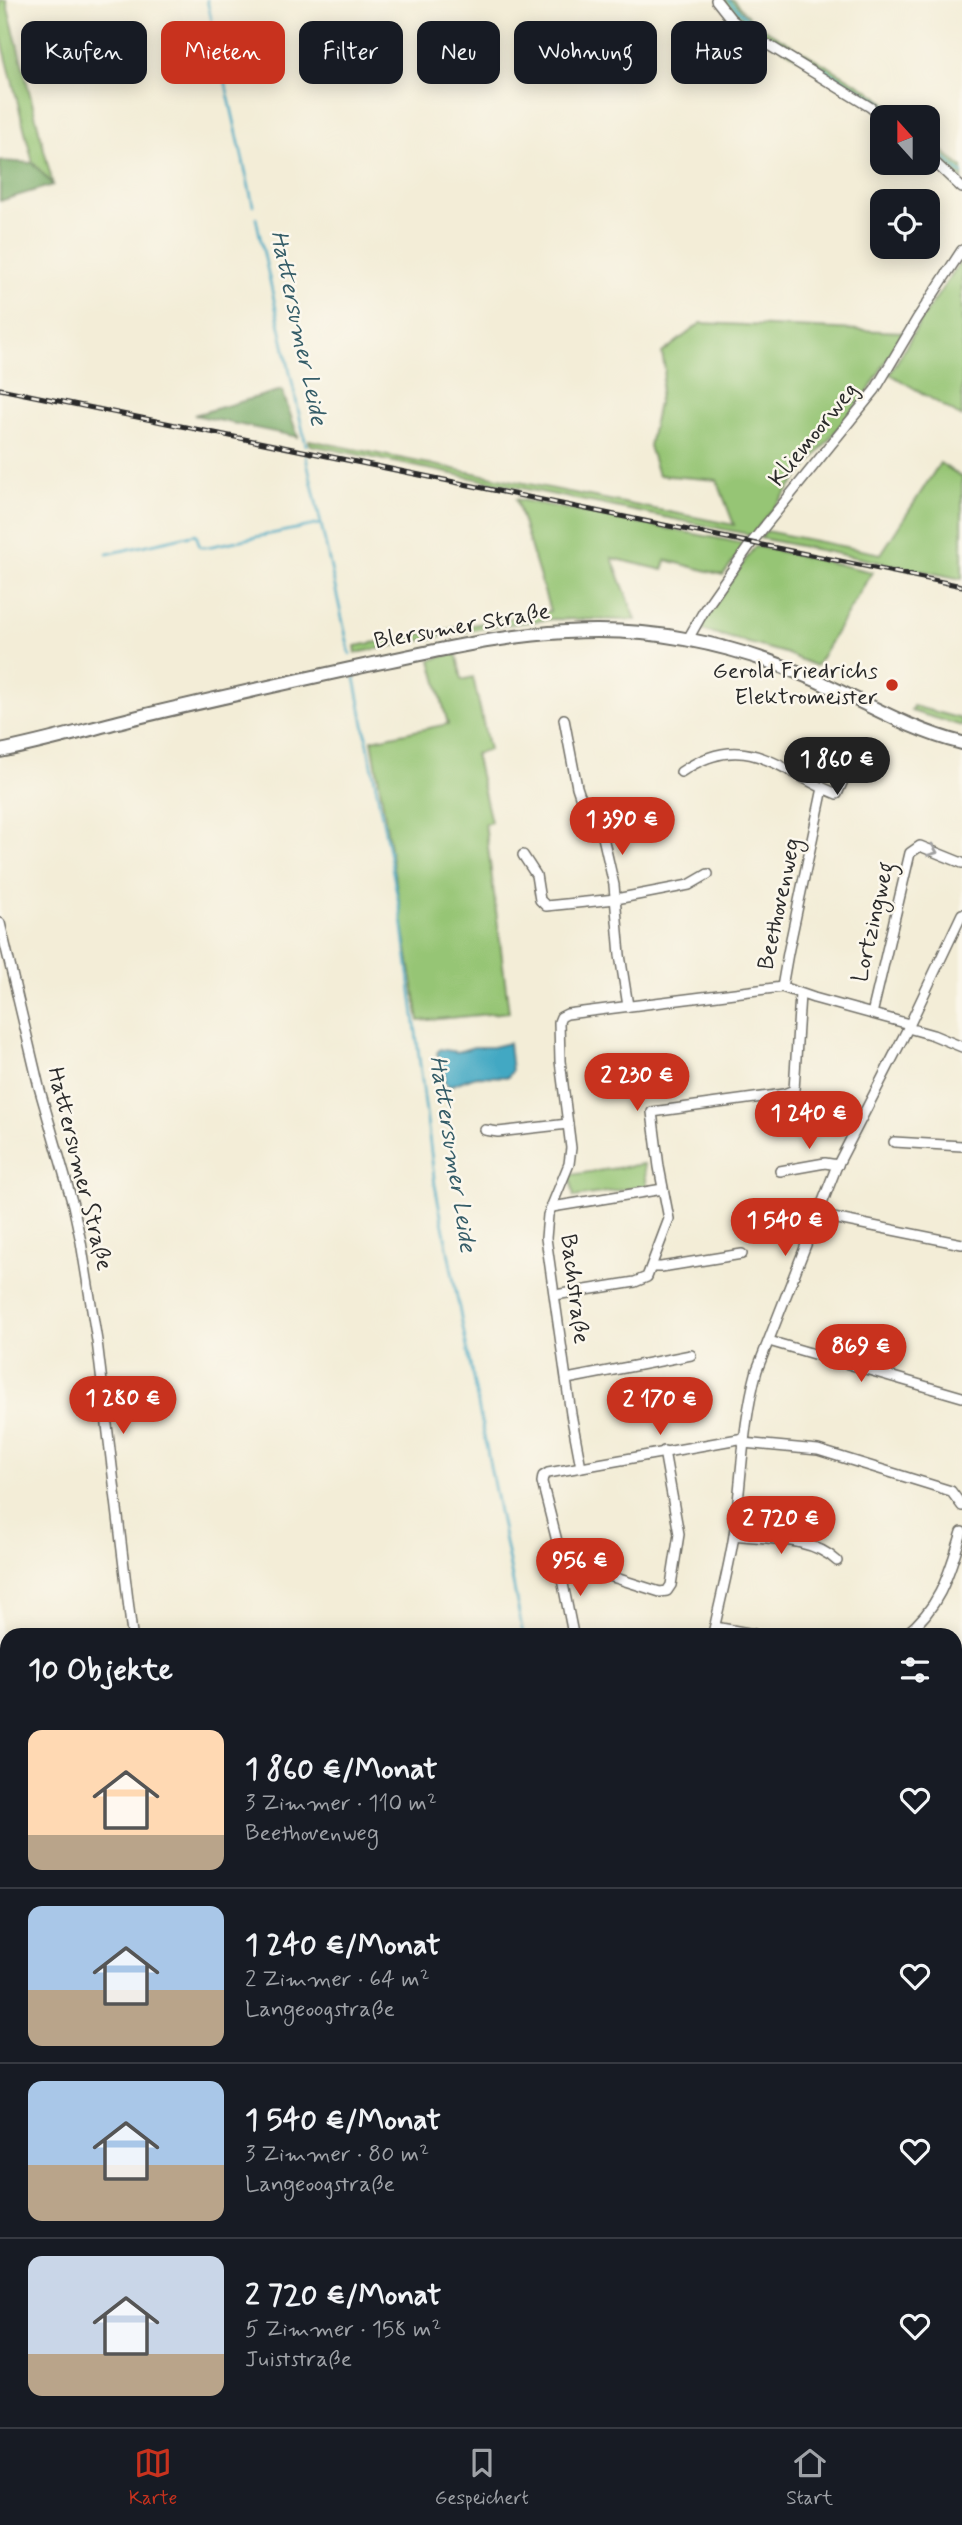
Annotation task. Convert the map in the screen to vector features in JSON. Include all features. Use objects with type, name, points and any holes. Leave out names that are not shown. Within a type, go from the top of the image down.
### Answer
[{"type":"main road","name":"Blersumer Straße","points":[[0,751],[208,700],[486,639],[596,630],[688,639],[767,660],[810,677],[907,723],[962,743]]},
{"type":"street","points":[[716,0],[731,19],[747,32],[870,107]]},
{"type":"street","points":[[940,167],[962,188]]},
{"type":"street","name":"Kliemoorweg","points":[[688,639],[705,609],[752,542],[875,390],[962,250]]},
{"type":"street","points":[[564,719],[580,796],[597,816],[600,824],[616,899],[620,955],[628,1006]]},
{"type":"street","points":[[681,772],[701,758],[746,752],[837,794],[851,763]]},
{"type":"street","name":"Beethovenweg","points":[[782,987],[823,788]]},
{"type":"street","name":"Lortzingweg","points":[[872,1014],[910,853],[920,846],[962,863]]},
{"type":"street","points":[[523,855],[536,875],[540,900],[546,906],[616,899],[689,886],[708,874]]},
{"type":"street","points":[[715,1628],[734,1535],[743,1440],[752,1390],[838,1165],[958,936],[962,914]]},
{"type":"street","name":"Hattersumer Straße","points":[[0,923],[39,1087],[81,1242],[98,1354],[131,1628]]},
{"type":"street","name":"Bachstraße","points":[[581,1467],[546,1238],[547,1224],[569,1164],[571,1147],[560,1061],[561,1017],[567,1014],[782,987],[909,1026],[962,1047]]},
{"type":"street","points":[[555,1295],[643,1280],[652,1267],[669,1219],[652,1112],[785,1094],[794,1090],[800,994]]},
{"type":"street","points":[[485,1130],[498,1132],[568,1124]]},
{"type":"street","points":[[894,1142],[962,1146]]},
{"type":"street","points":[[780,1171],[825,1163],[838,1165]]},
{"type":"street","points":[[552,1207],[663,1189]]},
{"type":"street","points":[[818,1215],[962,1244]]},
{"type":"street","points":[[652,1267],[741,1254]]},
{"type":"street","points":[[769,1341],[962,1397]]},
{"type":"street","points":[[567,1379],[691,1355]]},
{"type":"street","points":[[572,1628],[559,1569],[562,1561],[542,1482],[543,1476],[664,1451],[743,1440],[818,1450],[951,1491],[962,1506]]},
{"type":"street","points":[[562,1561],[660,1592],[667,1591],[671,1586],[679,1534],[664,1451]]},
{"type":"street","points":[[912,1628],[931,1610],[939,1597],[962,1532]]},
{"type":"street","points":[[734,1535],[826,1550],[837,1561]]},
{"type":"green space","points":[[0,0],[6,0],[21,59],[21,84],[27,84],[53,185],[33,163],[0,32]]},
{"type":"green space","points":[[721,0],[733,0],[752,21],[740,21]]},
{"type":"green space","points":[[767,31],[870,91],[888,105],[876,105],[767,39]]},
{"type":"green space","points":[[940,149],[962,168],[962,180],[940,160]]},
{"type":"green space","points":[[0,161],[33,163],[53,185],[0,201]]},
{"type":"green space","points":[[962,259],[962,417],[890,374],[920,322]]},
{"type":"green space","points":[[701,323],[903,332],[869,390],[752,535],[310,445],[309,440],[734,525],[717,480],[658,475],[649,446],[665,370],[662,353]]},
{"type":"green space","points":[[282,390],[298,437],[194,415]]},
{"type":"green space","points":[[940,463],[962,477],[962,579],[760,538],[766,531],[881,554]]},
{"type":"green space","points":[[516,499],[746,544],[723,575],[666,560],[663,570],[612,558],[636,620],[553,619],[489,627],[356,653],[355,646],[550,611]]},
{"type":"green space","points":[[755,546],[872,572],[816,666],[785,653],[698,629]]},
{"type":"green space","points":[[456,652],[462,680],[473,677],[489,750],[475,754],[491,822],[485,824],[509,1012],[419,1021],[372,740],[448,724],[431,660]]},
{"type":"green space","points":[[913,706],[962,719],[962,726],[911,711]]},
{"type":"green space","points":[[644,1164],[647,1186],[574,1197],[570,1175]]},
{"type":"water","points":[[509,1043],[512,1071],[508,1077],[476,1076],[449,1086],[444,1082],[445,1073],[437,1053],[440,1049],[457,1052]]},
{"type":"waterway","name":"Hattersumer Leide","points":[[207,0],[253,205]]},
{"type":"waterway","points":[[728,0],[749,21]]},
{"type":"waterway","points":[[768,36],[884,105]]},
{"type":"waterway","points":[[940,154],[962,174]]},
{"type":"waterway","name":"Hattersumer Leide","points":[[256,218],[306,445]]},
{"type":"waterway","name":"Hattersumer Leide","points":[[306,457],[350,654]]},
{"type":"waterway","points":[[107,554],[196,534],[200,547],[207,547],[320,524]]},
{"type":"waterway","name":"Hattersumer Leide","points":[[355,678],[402,920],[435,1185],[522,1628]]},
{"type":"railway","points":[[0,389],[962,586]]},
{"type":"place","name":"Gerold Friedrichs Elektromeister","points":[[892,685]]}]
